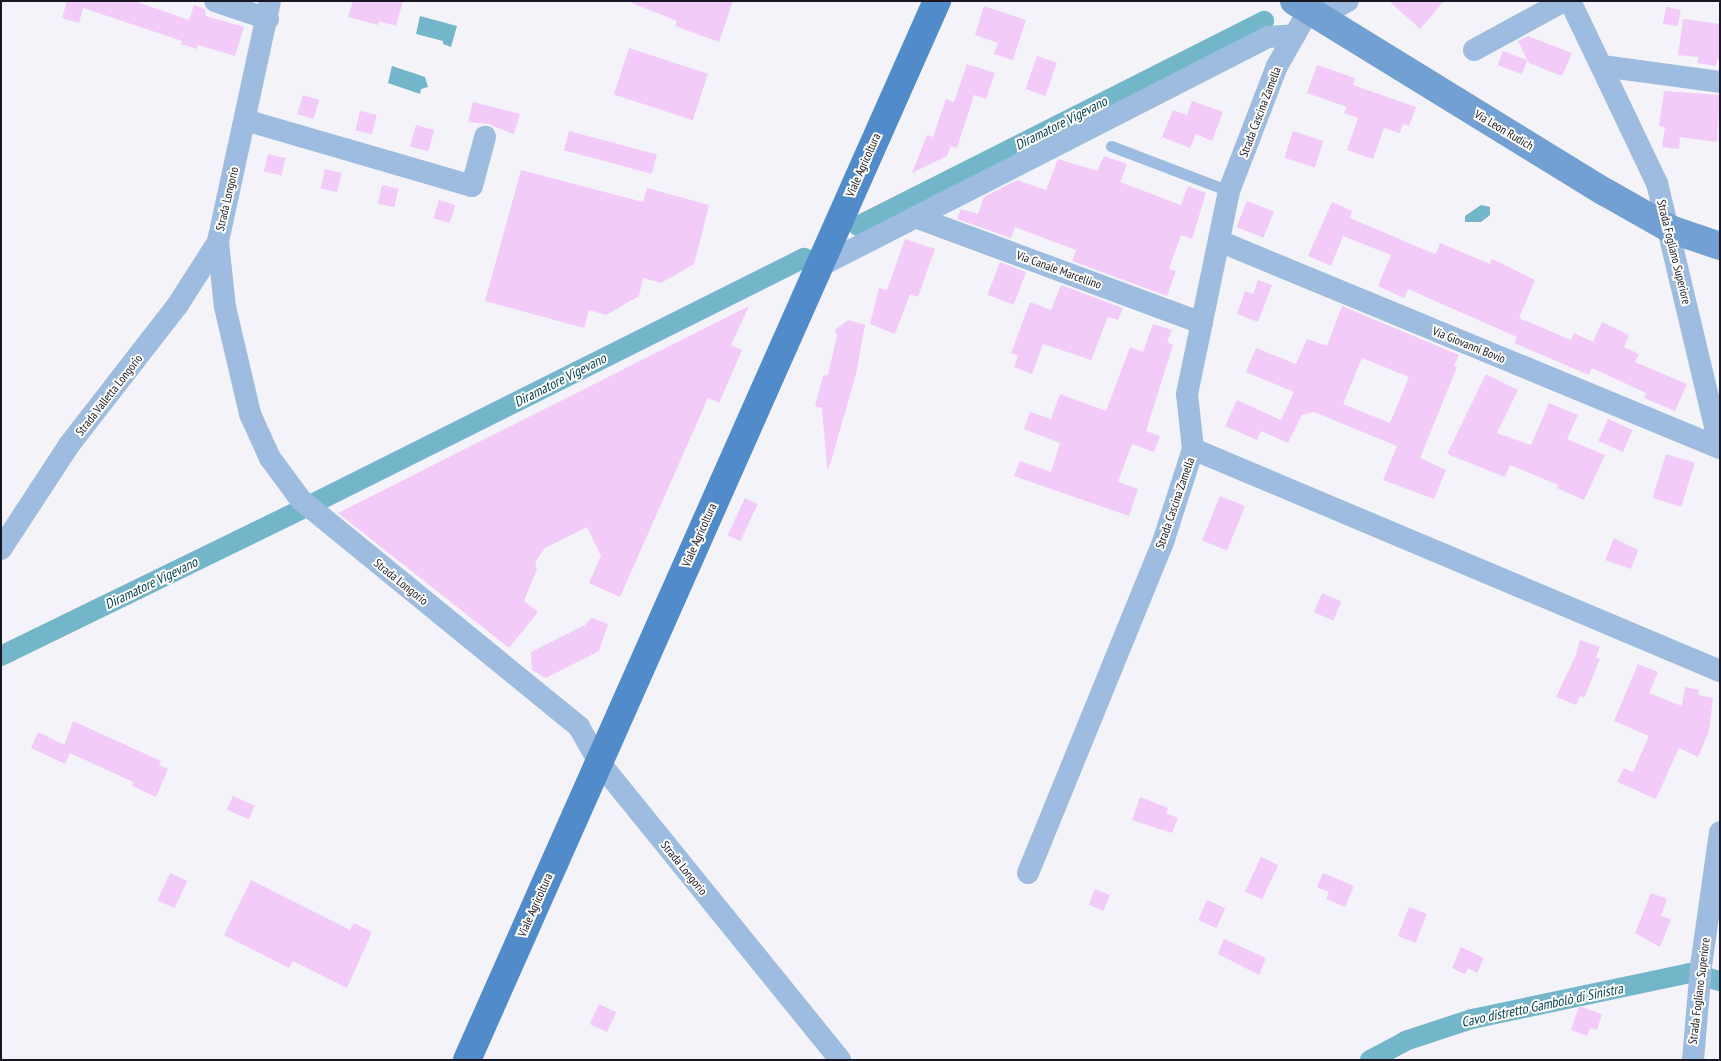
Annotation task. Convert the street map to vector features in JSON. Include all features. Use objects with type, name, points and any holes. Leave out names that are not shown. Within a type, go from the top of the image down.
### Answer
[{"type":"main road","name":"Viale Agricoltura","points":[[467,1060],[934,4]]},
{"type":"main road","name":"Via Leon Rudich","points":[[1307,9],[1670,229],[1720,246]]},
{"type":"street","points":[[215,1],[269,10]]},
{"type":"street","points":[[1307,9],[1348,1]]},
{"type":"street","points":[[1474,50],[1564,1]]},
{"type":"street","name":"Strada Fogliano Superiore","points":[[1570,1],[1657,184],[1670,229],[1720,448]]},
{"type":"street","name":"Strada Cascina Zamella","points":[[1028,873],[1164,539],[1193,449],[1187,394],[1229,191],[1277,66],[1307,9]]},
{"type":"street","name":"Strada Longorio","points":[[269,10],[218,242],[224,307],[250,414],[275,465],[301,500],[578,727],[599,762],[840,1060]]},
{"type":"street","points":[[819,264],[915,218],[1268,37],[1295,35]]},
{"type":"street","points":[[1602,66],[1720,82]]},
{"type":"street","points":[[245,120],[472,186],[485,137]]},
{"type":"street","name":"Via Canale Marcellino","points":[[915,218],[1202,323]]},
{"type":"street","name":"Via Giovanni Bovio","points":[[1219,241],[1720,448]]},
{"type":"street","name":"Strada Valletta Longorio","points":[[1,549],[69,446],[178,306],[218,242]]},
{"type":"street","points":[[1193,449],[1720,671]]},
{"type":"street","name":"Strada Fogliano Superiore","points":[[1696,1058],[1699,976],[1714,891],[1720,832]]},
{"type":"lane","points":[[1111,146],[1229,191]]},
{"type":"water","points":[[420,16],[457,26],[451,47],[443,44],[443,41],[416,34]]},
{"type":"water","points":[[392,66],[425,77],[428,87],[421,89],[420,94],[388,83]]},
{"type":"water","points":[[1481,205],[1490,207],[1490,215],[1481,222],[1465,222],[1465,216]]},
{"type":"building","points":[[67,1],[134,1],[189,20],[194,5],[205,9],[206,16],[244,27],[235,56],[198,45],[197,49],[181,44],[182,41],[83,8],[79,23],[62,18]]},
{"type":"building","points":[[353,1],[403,1],[396,26],[379,21],[378,25],[348,17]]},
{"type":"building","points":[[627,1],[733,1],[719,42],[675,26],[677,21]]},
{"type":"building","points":[[1389,1],[1444,1],[1420,29]]},
{"type":"building","points":[[984,6],[1026,20],[1013,60],[994,54],[998,43],[975,35]]},
{"type":"building","points":[[1666,7],[1681,10],[1677,27],[1663,24]]},
{"type":"building","points":[[1683,19],[1720,24],[1720,60],[1717,60],[1716,66],[1697,63],[1698,57],[1678,55]]},
{"type":"building","points":[[1528,36],[1572,53],[1562,76],[1529,63],[1518,41]]},
{"type":"building","points":[[629,48],[708,74],[693,120],[614,95]]},
{"type":"building","points":[[1503,51],[1527,60],[1522,74],[1498,65]]},
{"type":"building","points":[[1037,56],[1057,63],[1045,96],[1026,89]]},
{"type":"building","points":[[967,64],[995,73],[986,99],[974,95],[957,148],[951,146],[947,156],[912,173],[927,135],[933,137],[946,99],[954,102]]},
{"type":"building","points":[[1317,65],[1355,78],[1353,85],[1416,107],[1409,126],[1403,124],[1400,133],[1384,128],[1373,159],[1347,150],[1358,118],[1344,113],[1347,107],[1307,93]]},
{"type":"building","points":[[1664,91],[1720,95],[1717,142],[1680,137],[1679,149],[1662,147],[1665,127],[1659,126]]},
{"type":"building","points":[[303,95],[319,100],[313,119],[297,114]]},
{"type":"building","points":[[1192,101],[1223,112],[1212,141],[1196,134],[1190,148],[1162,137],[1173,110],[1187,115]]},
{"type":"building","points":[[473,102],[520,114],[514,134],[488,124],[468,122]]},
{"type":"building","points":[[360,111],[377,115],[372,134],[356,130]]},
{"type":"building","points":[[416,125],[434,130],[428,151],[410,146]]},
{"type":"building","points":[[569,131],[657,155],[652,174],[564,150]]},
{"type":"building","points":[[1293,131],[1323,141],[1315,168],[1284,158]]},
{"type":"building","points":[[268,154],[286,158],[281,176],[264,172]]},
{"type":"building","points":[[1104,156],[1127,164],[1120,182],[1181,205],[1188,186],[1206,193],[1192,239],[1181,235],[1169,269],[1176,271],[1167,296],[1072,261],[1076,250],[1015,227],[1011,238],[957,219],[961,209],[978,214],[984,197],[1017,180],[1046,190],[1058,159],[1097,171]]},
{"type":"building","points":[[325,169],[342,173],[337,192],[321,188]]},
{"type":"building","points":[[521,170],[643,202],[647,188],[709,205],[694,264],[661,283],[643,278],[639,296],[606,315],[589,310],[584,328],[485,301]]},
{"type":"building","points":[[382,185],[399,189],[394,207],[378,204]]},
{"type":"building","points":[[439,200],[455,205],[450,223],[433,218]]},
{"type":"building","points":[[1247,201],[1274,212],[1263,238],[1237,227]]},
{"type":"building","points":[[1332,202],[1352,211],[1350,218],[1425,250],[1436,254],[1440,243],[1490,264],[1492,259],[1535,280],[1519,318],[1571,340],[1574,333],[1593,342],[1602,322],[1629,335],[1624,347],[1639,354],[1635,362],[1687,384],[1675,411],[1644,398],[1646,393],[1592,368],[1589,375],[1514,343],[1517,337],[1408,289],[1404,298],[1378,286],[1391,255],[1343,236],[1331,266],[1308,256]]},
{"type":"building","points":[[905,239],[935,249],[918,297],[910,294],[895,334],[870,324],[879,288],[887,290]]},
{"type":"building","points":[[1000,262],[1026,272],[1014,305],[987,295]]},
{"type":"building","points":[[1258,280],[1272,285],[1258,322],[1237,314],[1245,291],[1253,294]]},
{"type":"building","points":[[1061,285],[1123,308],[1118,320],[1108,317],[1091,360],[1043,344],[1032,374],[1014,367],[1018,356],[1011,353],[1030,302],[1051,310]]},
{"type":"building","points":[[749,306],[731,345],[742,350],[719,403],[708,398],[620,597],[589,583],[601,556],[587,527],[545,548],[535,562],[537,569],[524,601],[538,612],[509,648],[338,513]]},
{"type":"building","points":[[1342,306],[1459,355],[1454,366],[1457,367],[1420,458],[1446,470],[1434,499],[1383,480],[1397,446],[1314,412],[1302,415],[1288,443],[1261,431],[1257,440],[1225,426],[1237,400],[1281,420],[1294,392],[1246,372],[1256,348],[1296,364],[1307,339],[1327,346]],"holes":[[[1362,358],[1409,377],[1390,423],[1343,404]]]},
{"type":"building","points":[[848,320],[865,325],[856,374],[829,468],[827,468],[822,408],[815,406],[823,376],[828,375],[837,335],[835,330]]},
{"type":"building","points":[[1153,324],[1172,330],[1167,342],[1173,345],[1146,431],[1160,436],[1154,452],[1132,444],[1118,482],[1138,489],[1129,516],[1014,476],[1020,461],[1051,472],[1060,443],[1024,429],[1030,412],[1051,419],[1060,394],[1106,411],[1130,347],[1143,352]]},
{"type":"building","points":[[1486,374],[1518,390],[1497,433],[1531,445],[1549,403],[1578,415],[1567,439],[1605,455],[1584,500],[1557,488],[1558,485],[1510,465],[1505,477],[1447,454]]},
{"type":"building","points":[[1608,419],[1633,430],[1623,452],[1598,441]]},
{"type":"building","points":[[1666,454],[1695,463],[1681,507],[1653,498]]},
{"type":"building","points":[[1220,496],[1245,506],[1227,551],[1202,541]]},
{"type":"building","points":[[745,498],[758,504],[740,541],[728,535]]},
{"type":"building","points":[[1614,538],[1638,550],[1631,569],[1605,560]]},
{"type":"building","points":[[1322,593],[1341,601],[1333,621],[1314,612]]},
{"type":"building","points":[[592,618],[608,624],[599,651],[546,678],[532,670],[531,652],[585,625]]},
{"type":"building","points":[[1580,640],[1600,647],[1596,657],[1600,659],[1584,698],[1580,696],[1576,705],[1556,697],[1576,655]]},
{"type":"building","points":[[1638,664],[1658,672],[1649,693],[1682,706],[1685,687],[1699,690],[1698,695],[1713,698],[1709,731],[1698,757],[1679,748],[1656,799],[1617,782],[1624,768],[1633,772],[1649,736],[1614,721]]},
{"type":"building","points":[[73,721],[161,761],[159,765],[168,769],[156,797],[132,786],[133,782],[70,753],[65,764],[31,748],[38,732],[64,745]]},
{"type":"building","points":[[233,796],[255,806],[249,819],[227,810]]},
{"type":"building","points":[[1140,797],[1168,808],[1166,813],[1178,818],[1172,833],[1132,820]]},
{"type":"building","points":[[1261,857],[1278,865],[1262,899],[1245,891]]},
{"type":"building","points":[[170,873],[187,881],[175,908],[157,900]]},
{"type":"building","points":[[1323,873],[1354,886],[1345,907],[1326,899],[1329,892],[1317,887]]},
{"type":"building","points":[[251,880],[350,930],[354,923],[372,932],[347,988],[293,961],[289,968],[224,935]]},
{"type":"building","points":[[1095,889],[1110,895],[1103,911],[1089,905]]},
{"type":"building","points":[[1651,893],[1667,899],[1661,916],[1671,919],[1660,947],[1635,933]]},
{"type":"building","points":[[1207,900],[1225,908],[1216,928],[1198,920]]},
{"type":"building","points":[[1409,907],[1427,914],[1416,943],[1398,936]]},
{"type":"building","points":[[1224,939],[1266,958],[1259,975],[1218,954]]},
{"type":"building","points":[[1461,947],[1484,958],[1477,973],[1468,968],[1465,974],[1452,968]]},
{"type":"building","points":[[599,1004],[616,1012],[607,1032],[590,1024]]},
{"type":"building","points":[[1579,1006],[1602,1014],[1597,1030],[1590,1028],[1587,1036],[1571,1030]]},
{"type":"waterway","name":"Diramatore Vigevano","points":[[858,226],[1264,21]]},
{"type":"waterway","name":"Diramatore Vigevano","points":[[316,502],[804,258]]},
{"type":"waterway","name":"Diramatore Vigevano","points":[[1,656],[301,510]]},
{"type":"waterway","name":"Cavo distretto Gambolò di Sinistra","points":[[1370,1060],[1405,1041],[1472,1019],[1690,973],[1720,981]]}]
